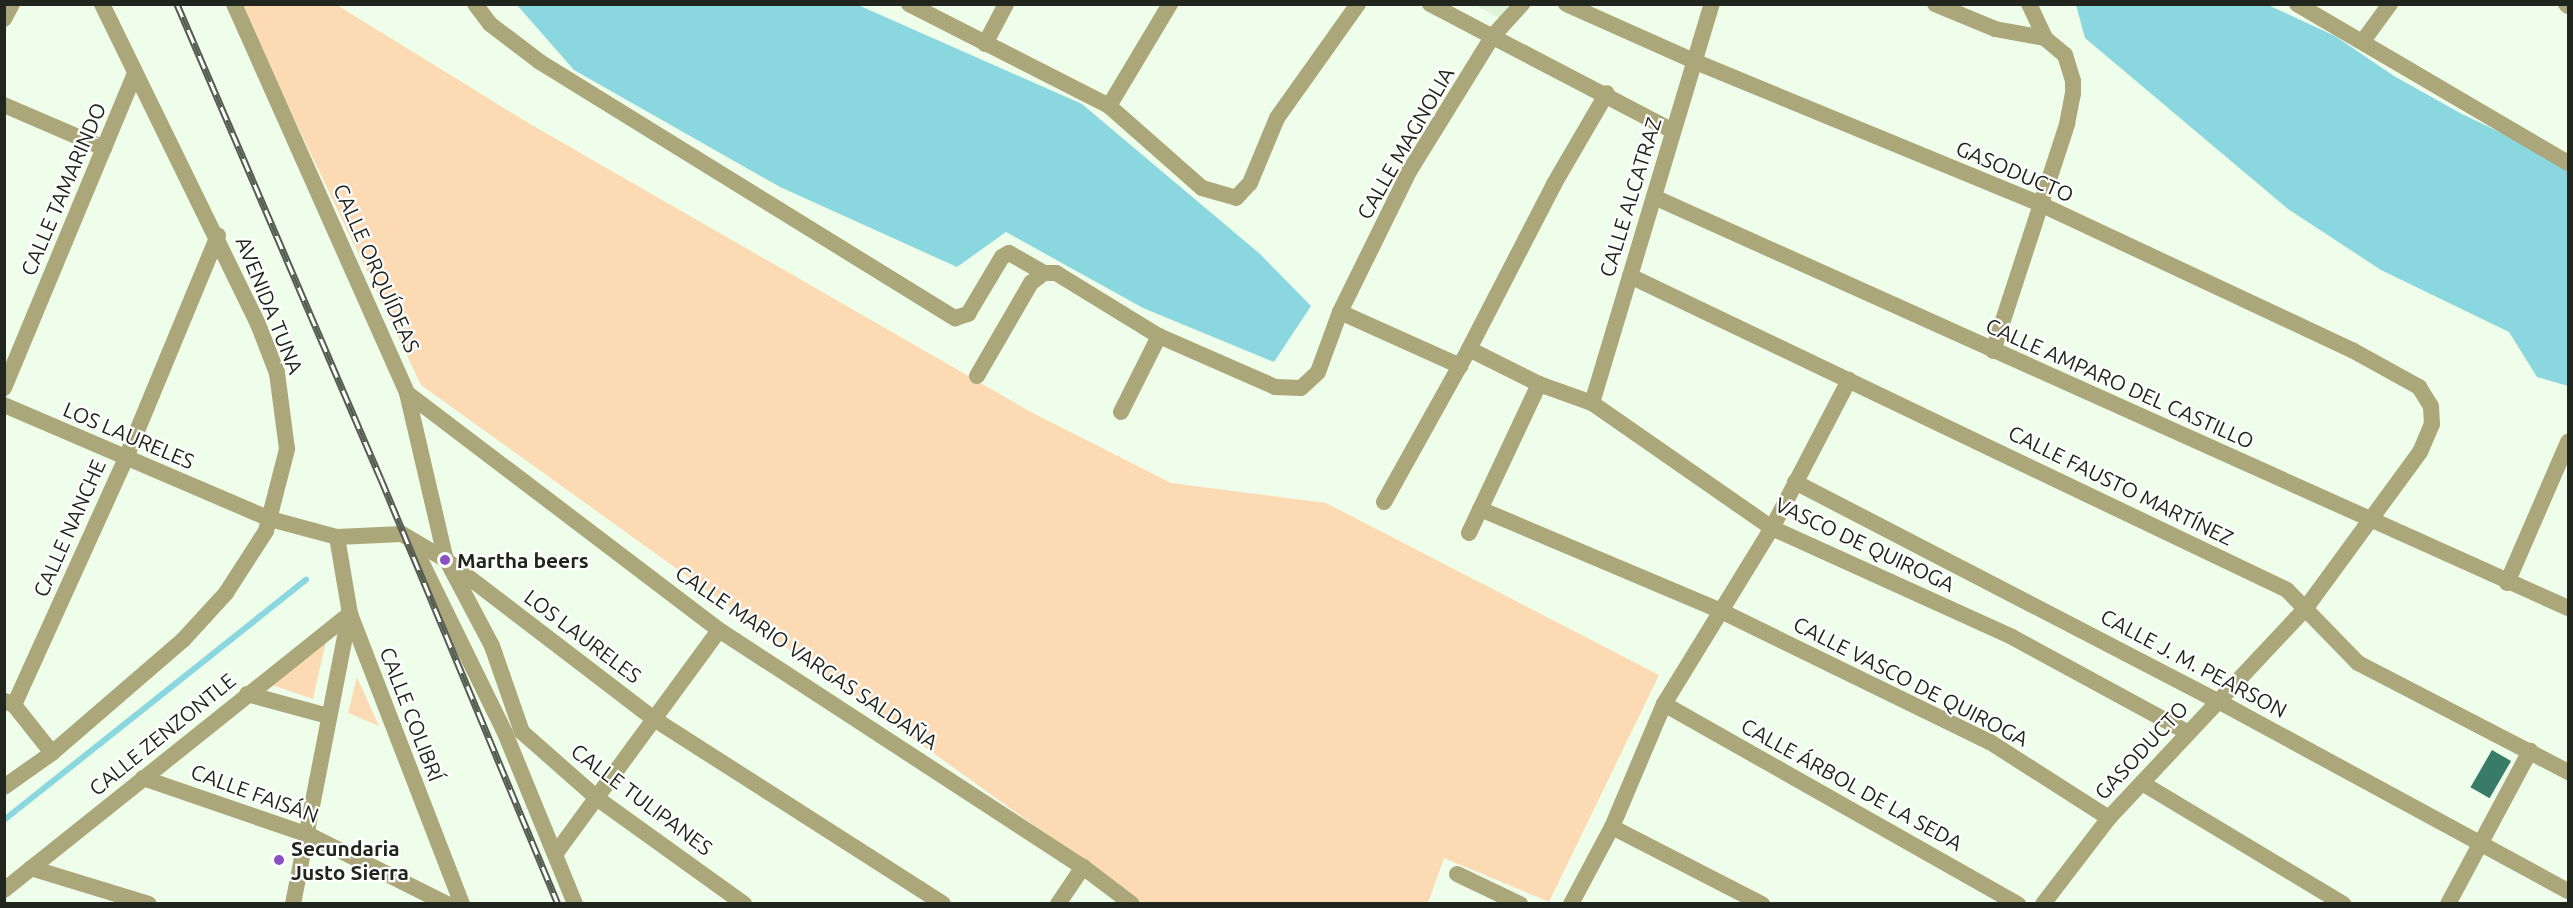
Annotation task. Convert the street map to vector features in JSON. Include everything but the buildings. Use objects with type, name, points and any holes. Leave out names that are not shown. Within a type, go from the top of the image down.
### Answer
[{"type":"street","points":[[4,20],[12,4]]},
{"type":"street","name":"AVENIDA TUNA","points":[[4,787],[52,753],[197,624],[250,561],[270,519],[287,448],[277,373],[218,236],[102,4]]},
{"type":"street","name":"CALLE ORQUÍDEAS","points":[[234,4],[407,393],[446,560]]},
{"type":"street","name":"CALLE MAGNOLIA","points":[[475,4],[490,24],[540,62],[955,318],[968,314],[1002,257],[1009,253],[1044,273],[1056,273],[1160,336],[1275,387],[1301,388],[1318,372],[1340,312],[1410,170],[1492,38],[1522,4]]},
{"type":"street","points":[[909,4],[1109,106],[1203,188],[1236,198],[1250,183],[1277,118],[1358,4]]},
{"type":"street","points":[[985,44],[1006,4]]},
{"type":"street","points":[[1109,106],[1170,4]]},
{"type":"street","points":[[1430,4],[1492,38],[1607,93],[1673,131]]},
{"type":"street","name":"GASODUCTO","points":[[1566,4],[1696,62],[2038,203],[2352,350],[2419,387],[2431,406],[2432,424],[2420,452],[2306,608],[2187,732],[2109,818],[2043,903]]},
{"type":"street","name":"CALLE ALCATRAZ","points":[[1592,403],[1712,4]]},
{"type":"street","points":[[1935,4],[1995,28],[2045,38]]},
{"type":"street","points":[[1994,351],[2038,203],[2067,124],[2073,81],[2065,55],[2045,38],[2029,4]]},
{"type":"street","points":[[2297,4],[2568,163]]},
{"type":"street","points":[[2363,41],[2390,4]]},
{"type":"street","name":"CALLE TAMARINDO","points":[[4,388],[135,74]]},
{"type":"street","points":[[1384,502],[1460,366],[1554,184],[1607,93]]},
{"type":"street","points":[[4,105],[104,148]]},
{"type":"street","name":"CALLE AMPARO DEL CASTILLO","points":[[1654,197],[2507,583],[2568,608]]},
{"type":"street","name":"CALLE NANCHE","points":[[9,703],[125,459],[218,236]]},
{"type":"street","points":[[977,376],[1031,283],[1044,273]]},
{"type":"street","name":"CALLE FAUSTO MARTÍNEZ","points":[[1630,276],[2287,590],[2358,663],[2568,772]]},
{"type":"street","points":[[1340,312],[1460,366]]},
{"type":"street","points":[[1121,412],[1160,336]]},
{"type":"street","name":"VASCO DE QUIROGA","points":[[1469,349],[1539,384],[1592,403],[1772,528],[2012,637],[2187,732]]},
{"type":"street","points":[[1571,903],[1612,827],[1664,704],[1719,610],[1772,528],[1850,380]]},
{"type":"street","points":[[1469,534],[1539,384]]},
{"type":"street","name":"CALLE MARIO VARGAS SALDAÑA","points":[[407,393],[719,630],[1083,867],[1132,903]]},
{"type":"street","name":"LOS LAURELES","points":[[4,405],[125,459],[270,519],[337,537],[402,534],[412,543],[446,560],[654,719],[943,903]]},
{"type":"street","points":[[2507,583],[2568,442]]},
{"type":"street","name":"CALLE J. M. PEARSON","points":[[1795,482],[2218,700],[2568,891]]},
{"type":"street","name":"CALLE VASCO DE QUIROGA","points":[[1480,509],[1719,610],[1990,742],[2109,818]]},
{"type":"street","name":"CALLE COLIBRÍ","points":[[337,537],[350,614],[462,903]]},
{"type":"street","points":[[412,543],[505,733],[575,903]]},
{"type":"street","name":"CALLE TULIPANES","points":[[446,560],[492,646],[522,732],[598,799],[744,903]]},
{"type":"street","points":[[293,903],[309,835],[328,716],[350,614]]},
{"type":"street","name":"CALLE ZENZONTLE","points":[[4,890],[350,614]]},
{"type":"street","points":[[556,853],[598,799],[719,630]]},
{"type":"street","points":[[247,694],[328,716]]},
{"type":"street","points":[[9,703],[52,753]]},
{"type":"street","name":"CALLE ÁRBOL DE LA SEDA","points":[[1664,704],[2018,903]]},
{"type":"street","points":[[2448,903],[2530,751]]},
{"type":"street","name":"CALLE FAISÁN","points":[[143,778],[309,835],[447,903]]},
{"type":"street","points":[[2142,783],[2343,903]]},
{"type":"street","points":[[1612,827],[1762,903]]},
{"type":"street","points":[[1058,903],[1083,867]]},
{"type":"street","points":[[31,868],[149,903]]},
{"type":"street","points":[[1457,874],[1520,903]]},
{"type":"shaded area","points":[[240,5],[337,5],[530,124],[1031,412],[1171,483],[1326,503],[1659,675],[1549,902],[1444,858],[1428,903],[1142,903],[421,385]]},
{"type":"shaded area","points":[[1475,5],[1509,5],[1501,19]]},
{"type":"shaded area","points":[[328,633],[313,699],[269,684]]},
{"type":"shaded area","points":[[357,677],[379,726],[348,713]]},
{"type":"water","points":[[517,5],[858,5],[1082,104],[1260,254],[1311,306],[1274,362],[1143,308],[1006,232],[957,267],[780,187],[574,70]]},
{"type":"water","points":[[2076,5],[2268,5],[2335,36],[2394,76],[2460,113],[2568,165],[2568,386],[2537,377],[2509,332],[2381,270],[2288,209],[2085,38]]},
{"type":"waterway","points":[[4,820],[306,580]]},
{"type":"railway","points":[[177,4],[381,479],[558,904]]},
{"type":"place","name":"Martha beers","points":[[445,560]]},
{"type":"place","name":"Secundaria Justo Sierra","points":[[279,860]]}]
